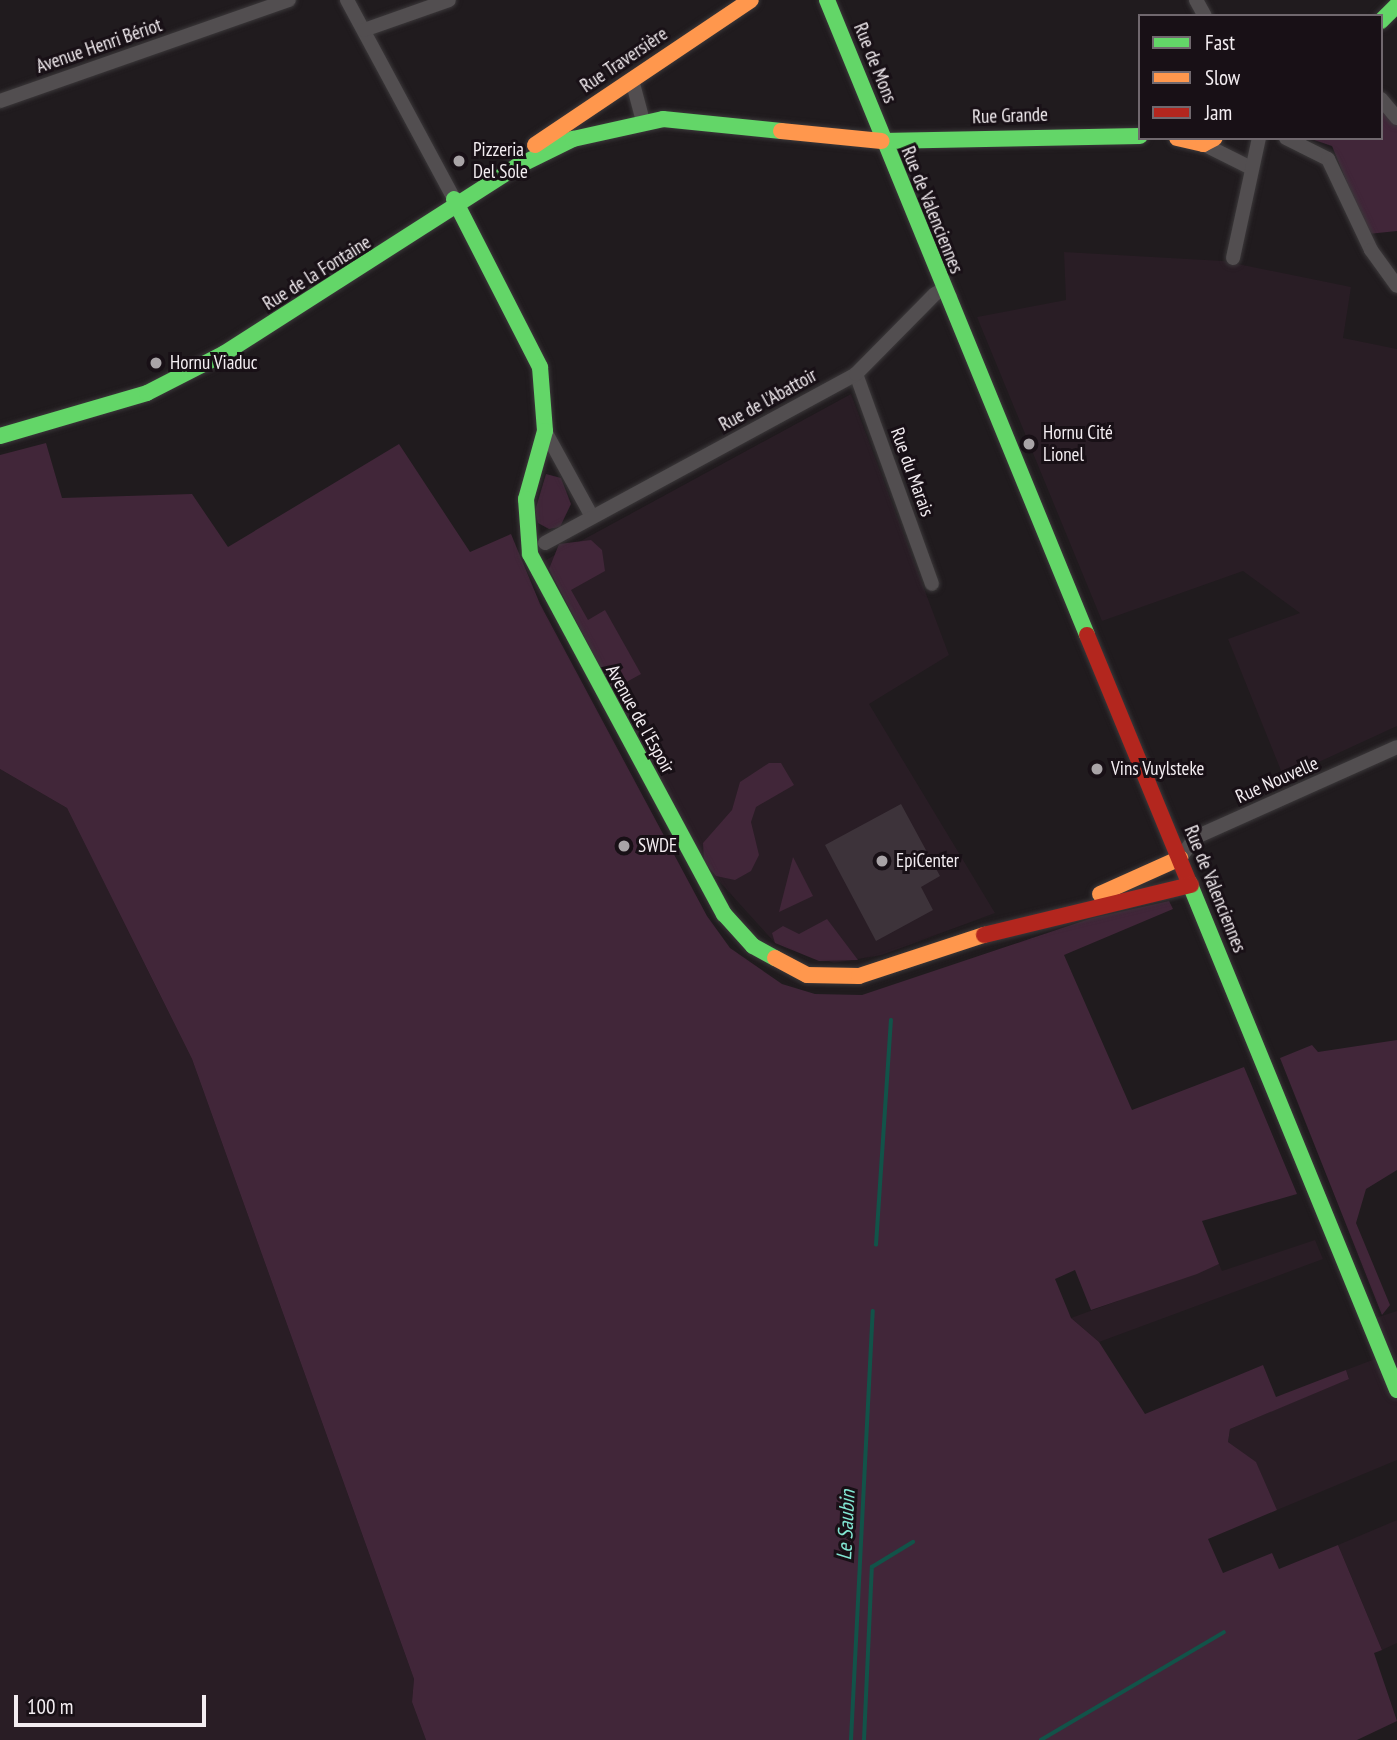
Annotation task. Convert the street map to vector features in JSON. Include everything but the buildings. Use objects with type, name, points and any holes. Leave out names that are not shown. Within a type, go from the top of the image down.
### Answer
[{"type":"main road","name":"Rue Traversière","points":[[521,154],[751,0]]},
{"type":"main road","name":"Rue de Mons","points":[[827,0],[882,141]]},
{"type":"main road","points":[[1383,19],[1397,5]]},
{"type":"main road","name":"Rue de la Fontaine","points":[[0,425],[124,390],[194,360],[290,306],[516,167],[573,139],[643,121],[882,141]]},
{"type":"main road","name":"Rue Grande","points":[[882,141],[1138,136]]},
{"type":"main road","name":"Rue de Valenciennes","points":[[882,141],[942,290],[994,404],[1397,1390]]},
{"type":"main road","name":"Rue de Valenciennes","points":[[882,141],[900,159],[974,334],[994,404]]},
{"type":"main road","name":"Rue de la Fontaine","points":[[0,436],[147,393],[304,307],[456,204],[521,154]]},
{"type":"main road","name":"Avenue de l'Espoir","points":[[456,204],[538,360],[545,431],[526,499],[530,554],[677,832],[724,914],[752,946],[807,975],[851,977],[1059,915]]},
{"type":"main road","points":[[1059,915],[1180,858]]},
{"type":"main road","points":[[1059,915],[1191,885]]},
{"type":"street","name":"Avenue Henri Bériot","points":[[0,101],[289,0]]},
{"type":"street","points":[[347,0],[456,204]]},
{"type":"street","points":[[364,30],[449,0]]},
{"type":"street","points":[[632,80],[643,121]]},
{"type":"street","points":[[1383,101],[1397,118]]},
{"type":"street","points":[[1233,258],[1249,167],[1258,140]]},
{"type":"street","points":[[1290,140],[1328,159],[1371,250],[1397,286]]},
{"type":"street","points":[[1209,141],[1249,167]]},
{"type":"street","points":[[942,290],[974,334]]},
{"type":"street","name":"Rue de l'Abattoir","points":[[545,543],[856,374],[942,290]]},
{"type":"street","name":"Rue du Marais","points":[[856,374],[932,584]]},
{"type":"street","points":[[545,431],[592,517]]},
{"type":"street","name":"Rue Nouvelle","points":[[1180,858],[1196,837],[1397,747]]},
{"type":"shaded area","points":[[1383,107],[1397,124],[1397,231],[1368,234],[1332,146],[1314,140],[1383,140]]},
{"type":"shaded area","points":[[1064,252],[1223,261],[1351,287],[1343,338],[1397,349],[1397,726],[1284,778],[1228,639],[1300,613],[1243,571],[1102,621],[977,317],[1066,300]]},
{"type":"shaded area","points":[[851,394],[949,655],[869,704],[995,913],[882,955],[834,963],[775,943],[709,870],[544,561]]},
{"type":"shaded area","points":[[46,443],[62,498],[192,494],[228,547],[399,444],[470,552],[511,534],[540,604],[707,916],[730,948],[782,984],[815,994],[862,995],[1092,918],[1169,901],[1173,909],[1064,955],[1132,1110],[1244,1067],[1297,1194],[1202,1221],[1219,1264],[1197,1274],[1091,1310],[1075,1270],[1055,1279],[1071,1318],[1099,1342],[1145,1414],[1263,1365],[1276,1397],[1346,1370],[1349,1379],[1230,1429],[1228,1442],[1256,1462],[1277,1510],[1208,1539],[1223,1573],[1272,1553],[1279,1569],[1338,1545],[1382,1650],[1374,1653],[1397,1721],[1357,1740],[426,1740],[412,1702],[414,1679],[192,1059],[67,808],[0,769],[0,455]]},
{"type":"shaded area","points":[[546,474],[561,478],[571,504],[560,527],[549,529],[538,523],[535,511]]},
{"type":"shaded area","points":[[591,540],[602,550],[605,571],[571,590],[588,620],[605,610],[641,674],[612,690],[549,569],[559,544]]},
{"type":"shaded area","points":[[769,763],[781,763],[794,785],[756,807],[751,822],[759,855],[751,871],[735,880],[716,876],[704,862],[703,843],[732,810],[740,782]]},
{"type":"shaded area","points":[[0,769],[67,808],[192,1059],[414,1679],[412,1702],[426,1740],[0,1740]]},
{"type":"shaded area","points":[[793,857],[813,896],[779,912],[781,904]]},
{"type":"shaded area","points":[[827,919],[858,960],[819,961],[775,943],[772,933],[783,926],[799,934]]},
{"type":"shaded area","points":[[1397,1040],[1397,1170],[1366,1189],[1356,1223],[1390,1305],[1382,1315],[1280,1058],[1312,1045],[1318,1052]]},
{"type":"shaded area","points":[[1315,1240],[1323,1259],[1099,1342],[1071,1318],[1219,1264],[1222,1271]]},
{"type":"shaded area","points":[[1397,1311],[1397,1460],[1277,1510],[1256,1463],[1228,1442],[1230,1429],[1349,1378],[1346,1370],[1383,1356],[1369,1320]]},
{"type":"shaded area","points":[[1397,1520],[1397,1643],[1382,1650],[1338,1545]]},
{"type":"waterway","name":"Le Saubin","points":[[876,1245],[891,1021]]},
{"type":"waterway","name":"Le Saubin","points":[[851,1740],[873,1312]]},
{"type":"waterway","points":[[864,1740],[872,1567],[913,1542]]},
{"type":"waterway","points":[[1041,1740],[1224,1632]]},
{"type":"traffic: fast","points":[[827,0],[1087,635]]},
{"type":"traffic: fast","points":[[1383,19],[1397,5]]},
{"type":"traffic: fast","points":[[0,436],[147,393],[225,353],[516,167],[573,139],[663,119],[781,131]]},
{"type":"traffic: fast","points":[[882,141],[1138,136]]},
{"type":"traffic: fast","points":[[454,199],[540,367],[545,431],[526,499],[530,554],[724,914],[753,946],[775,958]]},
{"type":"traffic: fast","points":[[1189,882],[1397,1390]]},
{"type":"traffic: slow","points":[[535,145],[751,0]]},
{"type":"traffic: slow","points":[[781,131],[882,141]]},
{"type":"traffic: slow","points":[[1186,140],[1203,144],[1211,140]]},
{"type":"traffic: slow","points":[[1100,894],[1180,858]]},
{"type":"traffic: slow","points":[[775,958],[807,975],[859,976],[984,935]]},
{"type":"traffic: jam","points":[[1087,635],[1189,882]]},
{"type":"traffic: jam","points":[[984,935],[1191,885]]},
{"type":"place","name":"Pizzeria Del Sole","points":[[459,161]]},
{"type":"place","name":"Hornu Viaduc","points":[[156,363]]},
{"type":"place","name":"Hornu Cité Lionel","points":[[1029,444]]},
{"type":"place","name":"Vins Vuylsteke","points":[[1097,769]]},
{"type":"place","name":"SWDE","points":[[624,846]]},
{"type":"place","name":"EpiCenter","points":[[882,861]]}]
